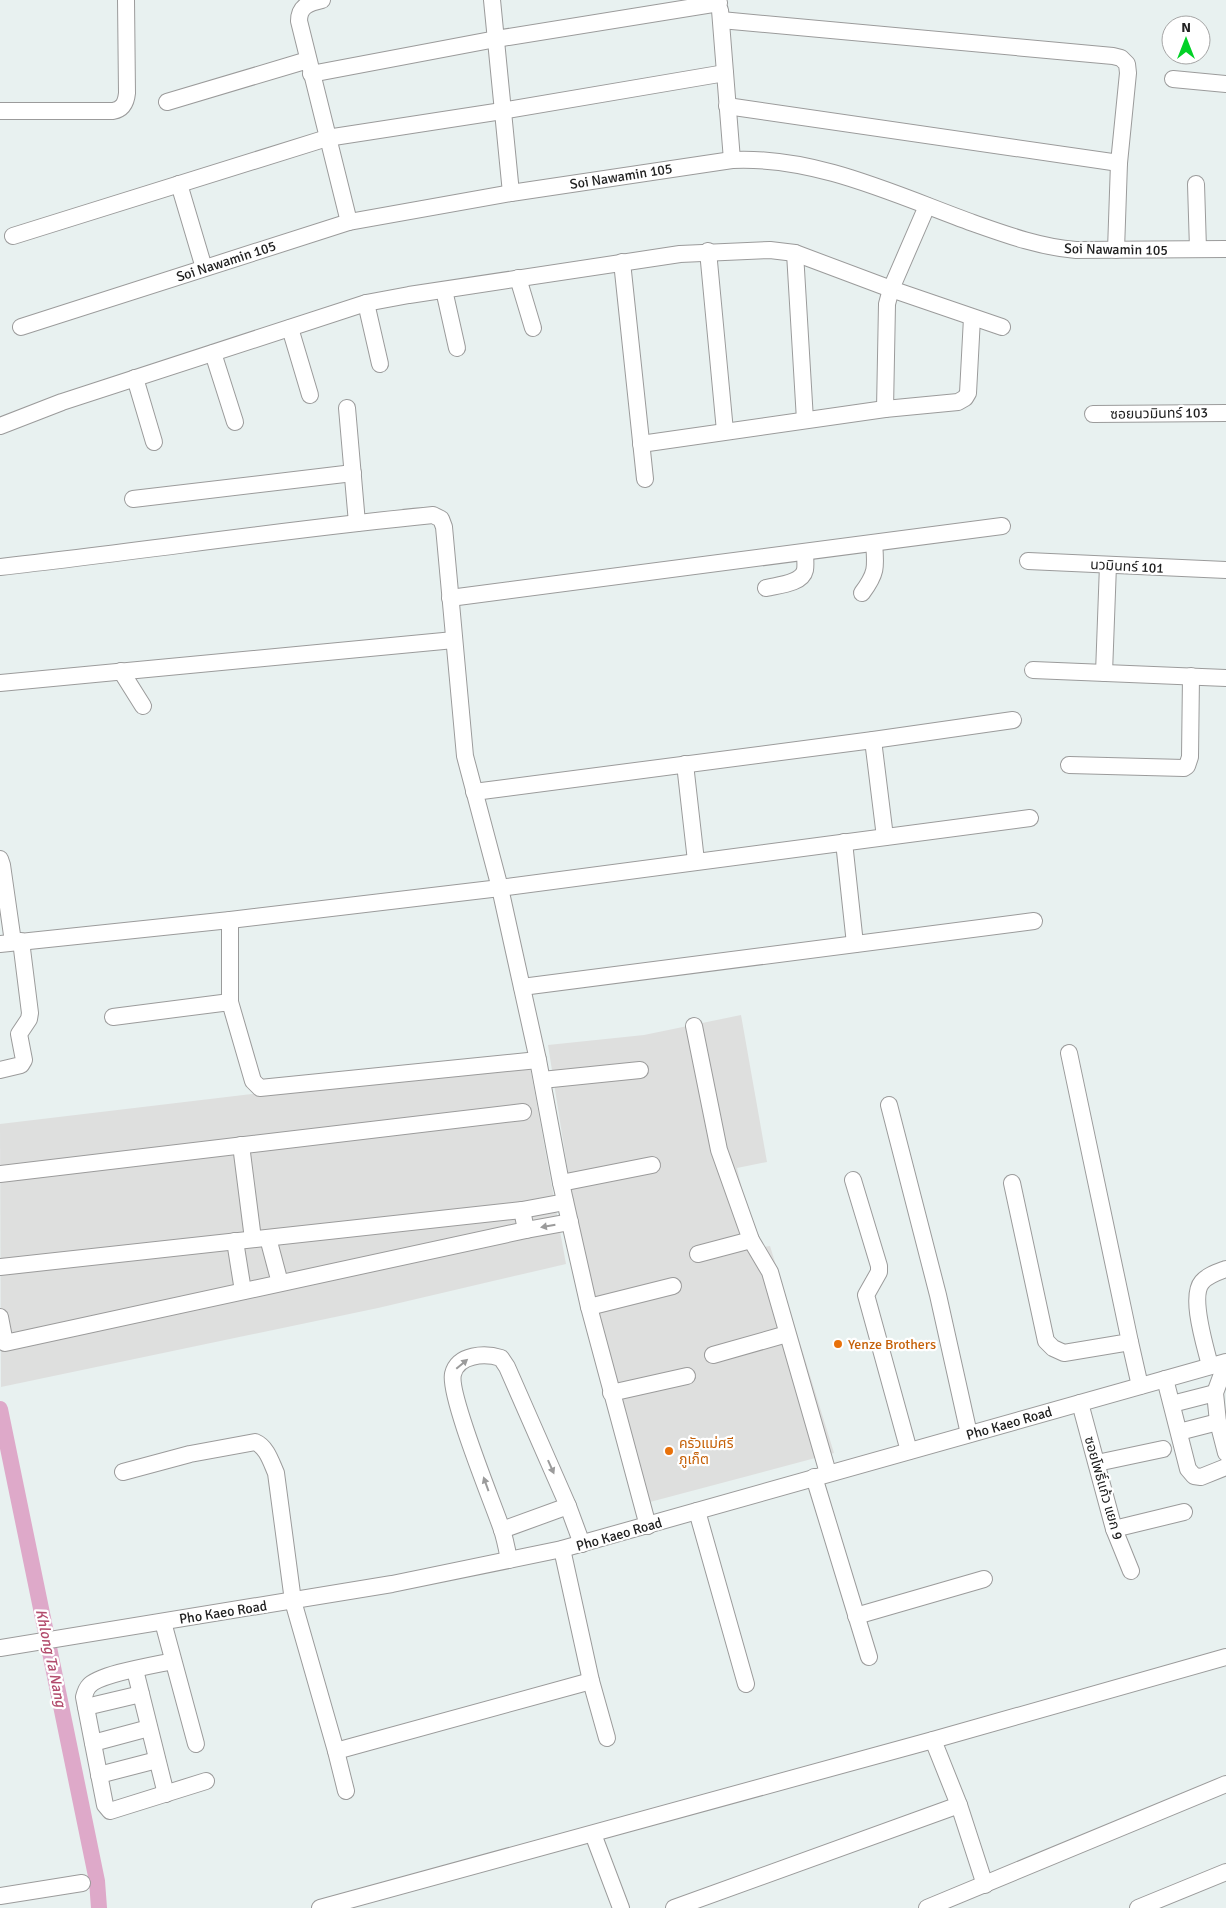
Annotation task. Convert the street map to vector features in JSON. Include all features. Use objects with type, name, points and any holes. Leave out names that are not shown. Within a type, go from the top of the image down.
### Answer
[{"type":"street","points":[[0,111],[119,110],[126,101],[127,93],[126,0]]},
{"type":"street","points":[[322,0],[307,4],[302,8],[298,21],[348,222]]},
{"type":"street","points":[[492,0],[511,193]]},
{"type":"street","points":[[167,102],[309,67],[496,39],[719,1],[732,160]]},
{"type":"street","points":[[721,20],[1121,58],[1127,64],[1128,73],[1119,163],[1116,250]]},
{"type":"street","points":[[13,236],[327,138],[502,111],[725,73]]},
{"type":"street","points":[[1173,79],[1226,84]]},
{"type":"street","points":[[727,106],[1119,163]]},
{"type":"street","name":"Soi Nawamin 105","points":[[21,326],[348,222],[511,193],[648,171],[732,160],[758,159],[812,167],[1003,234],[1054,248],[1076,250],[1226,249]]},
{"type":"street","points":[[179,184],[204,268]]},
{"type":"street","points":[[1196,184],[1198,249]]},
{"type":"street","points":[[885,409],[885,319],[891,289],[927,206]]},
{"type":"street","points":[[0,426],[62,402],[366,303],[622,262],[708,252],[770,250],[795,253],[972,318],[1002,327]]},
{"type":"street","points":[[708,252],[725,431]]},
{"type":"street","points":[[795,253],[805,420]]},
{"type":"street","points":[[622,262],[645,479]]},
{"type":"street","points":[[518,278],[533,328]]},
{"type":"street","points":[[444,290],[457,348]]},
{"type":"street","points":[[366,303],[380,364]]},
{"type":"street","points":[[641,444],[885,409],[958,402],[965,398],[969,385],[972,318]]},
{"type":"street","points":[[290,328],[310,395]]},
{"type":"street","points":[[213,353],[235,422]]},
{"type":"street","points":[[135,378],[154,442]]},
{"type":"street","points":[[347,408],[357,523]]},
{"type":"street","name":"ซอยนวมินทร์ 103","points":[[1093,414],[1226,413]]},
{"type":"street","points":[[133,499],[352,473]]},
{"type":"street","points":[[0,568],[357,523],[433,515],[441,519],[444,527],[462,737],[474,792],[500,888],[538,1060],[565,1202],[589,1307],[648,1526]]},
{"type":"street","points":[[450,598],[1002,526]]},
{"type":"street","points":[[862,593],[873,579],[876,566],[874,543]]},
{"type":"street","points":[[766,588],[802,577],[806,569],[805,553]]},
{"type":"street","name":"นวมินทร์ 101","points":[[1028,560],[1226,570]]},
{"type":"street","points":[[1104,673],[1108,565]]},
{"type":"street","points":[[0,683],[454,640]]},
{"type":"street","points":[[1033,670],[1226,678]]},
{"type":"street","points":[[121,671],[143,706]]},
{"type":"street","points":[[1069,765],[1184,768],[1187,766],[1190,757],[1191,676]]},
{"type":"street","points":[[474,792],[1013,720]]},
{"type":"street","points":[[873,740],[885,837]]},
{"type":"street","points":[[685,764],[696,861]]},
{"type":"street","points":[[12,942],[230,920],[500,888],[1030,818]]},
{"type":"street","points":[[844,842],[855,944]]},
{"type":"street","points":[[0,859],[12,942],[30,1013],[29,1019],[20,1034],[24,1060],[21,1065],[0,1070]]},
{"type":"street","points":[[230,920],[230,1002],[253,1081],[260,1088],[538,1060]]},
{"type":"street","points":[[522,987],[1034,921]]},
{"type":"street","points":[[113,1017],[230,1002]]},
{"type":"street","points":[[694,1026],[719,1150],[751,1240],[770,1272],[788,1334],[856,1616],[869,1657]]},
{"type":"street","points":[[1069,1054],[1140,1386]]},
{"type":"street","points":[[542,1080],[640,1070]]},
{"type":"street","points":[[889,1106],[938,1295],[969,1434]]},
{"type":"street","points":[[0,1174],[523,1112]]},
{"type":"street","points":[[242,1145],[261,1239],[280,1283]]},
{"type":"street","points":[[561,1183],[652,1165]]},
{"type":"street","points":[[853,1180],[879,1266],[879,1272],[866,1296],[909,1451]]},
{"type":"street","points":[[1012,1183],[1046,1341],[1053,1348],[1064,1353],[1130,1342]]},
{"type":"street","points":[[0,1267],[522,1210],[565,1202]]},
{"type":"street","points":[[522,1210],[526,1230]]},
{"type":"street","points":[[448,1218],[453,1246]]},
{"type":"street","points":[[0,1317],[5,1343],[570,1222]]},
{"type":"street","points":[[698,1254],[751,1240]]},
{"type":"street","points":[[235,1241],[244,1291]]},
{"type":"street","points":[[1210,1366],[1198,1308],[1198,1292],[1201,1283],[1210,1275],[1226,1269]]},
{"type":"street","points":[[589,1307],[673,1286]]},
{"type":"street","points":[[713,1355],[788,1334]]},
{"type":"street","points":[[510,1560],[502,1530],[458,1408],[453,1384],[453,1374],[458,1365],[468,1358],[481,1354],[501,1358],[508,1367],[568,1506],[582,1544]]},
{"type":"street","points":[[1226,1362],[1215,1393],[1218,1422],[1226,1452]]},
{"type":"street","name":"Pho Kaeo Road","points":[[0,1648],[294,1602],[562,1550],[821,1475],[1226,1362]]},
{"type":"street","points":[[611,1393],[687,1376]]},
{"type":"street","points":[[1165,1380],[1188,1469],[1194,1476],[1201,1477],[1226,1467]]},
{"type":"street","points":[[1172,1404],[1215,1393]]},
{"type":"street","name":"ซอยโพธิ์เเก้ว แยก 9","points":[[1080,1403],[1114,1529],[1131,1571]]},
{"type":"street","points":[[1179,1432],[1218,1422]]},
{"type":"street","points":[[123,1472],[190,1454],[239,1444],[258,1443],[268,1456],[276,1473],[294,1602],[346,1791]]},
{"type":"street","points":[[1096,1463],[1163,1449]]},
{"type":"street","points":[[502,1530],[568,1506]]},
{"type":"street","points":[[697,1511],[746,1684]]},
{"type":"street","points":[[1114,1529],[1184,1512]]},
{"type":"street","points":[[562,1550],[591,1681],[607,1738]]},
{"type":"street","points":[[856,1616],[984,1580]]},
{"type":"street","points":[[163,1622],[196,1744]]},
{"type":"street","points":[[320,1908],[933,1740],[1226,1657]]},
{"type":"street","points":[[173,1661],[101,1678],[89,1685],[84,1697],[104,1805],[110,1811],[206,1781]]},
{"type":"street","points":[[135,1670],[166,1794]]},
{"type":"street","points":[[336,1751],[591,1681]]},
{"type":"street","points":[[86,1707],[141,1694]]},
{"type":"street","points":[[92,1742],[149,1728]]},
{"type":"street","points":[[933,1740],[959,1805],[986,1885]]},
{"type":"street","points":[[98,1775],[157,1760]]},
{"type":"street","points":[[927,1908],[1226,1784]]},
{"type":"street","points":[[674,1908],[959,1805]]},
{"type":"street","points":[[593,1834],[621,1908]]},
{"type":"street","points":[[1138,1908],[1226,1872]]},
{"type":"street","points":[[0,1896],[82,1883]]},
{"type":"shaded area","points":[[741,1015],[767,1162],[737,1168],[756,1248],[770,1246],[834,1453],[650,1502],[588,1300],[548,1045],[644,1035]]},
{"type":"shaded area","points":[[529,1061],[566,1264],[378,1308],[1,1387],[0,1124]]},
{"type":"waterway","name":"Khlong Ta Nang","points":[[0,1409],[97,1881],[99,1908]]},
{"type":"place","name":"Yenze Brothers","points":[[838,1344]]},
{"type":"place","name":"ครัวแม่ศรี ภูเก็ต","points":[[669,1451]]}]
